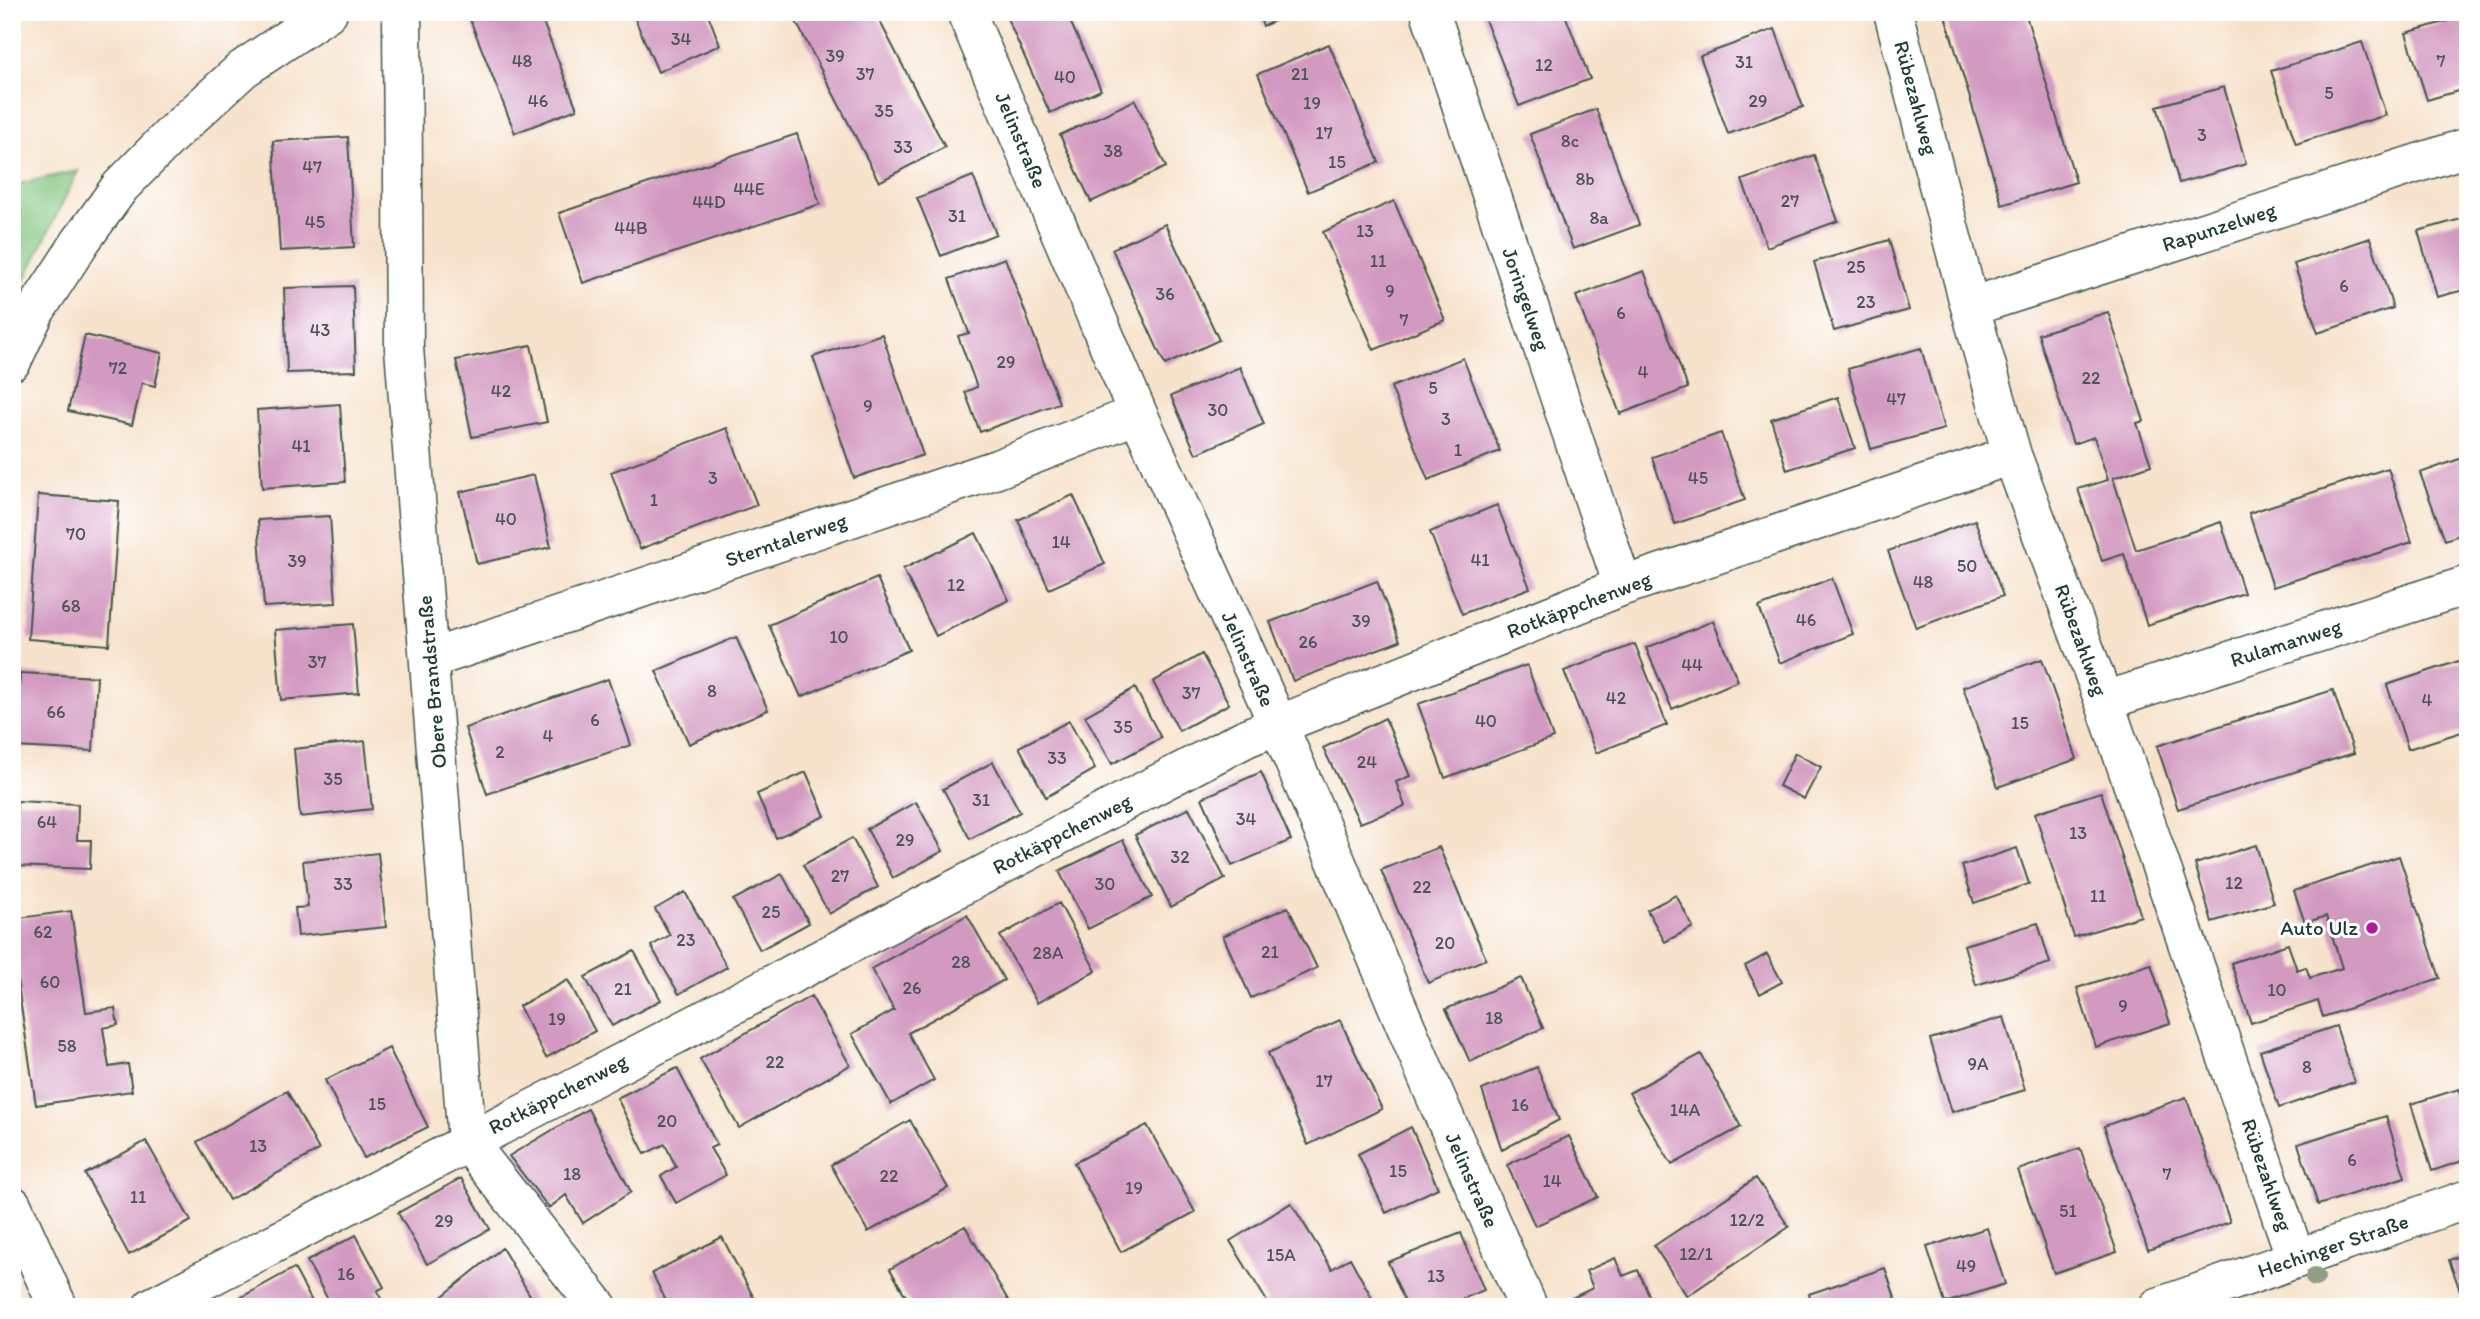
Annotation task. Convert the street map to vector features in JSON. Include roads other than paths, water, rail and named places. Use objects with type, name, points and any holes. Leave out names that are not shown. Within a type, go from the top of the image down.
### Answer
[{"type":"street","points":[[12,360],[36,310],[120,187],[170,135],[243,69],[328,12]]},
{"type":"street","name":"Obere Brandstraße","points":[[402,12],[404,348],[467,1141]]},
{"type":"street","name":"Jelinstraße","points":[[966,12],[1138,414],[1278,724],[1528,1307]]},
{"type":"street","name":"Joringelweg","points":[[1430,12],[1623,586]]},
{"type":"street","name":"Rübezahlweg","points":[[1894,12],[1970,307],[2012,455],[2104,701],[2295,1259]]},
{"type":"street","name":"Rapunzelweg","points":[[1970,307],[2468,147]]},
{"type":"street","name":"Sterntalerweg","points":[[430,659],[997,469],[1138,414]]},
{"type":"street","name":"Rotkäppchenweg","points":[[152,1307],[467,1141],[1278,724],[1623,586],[2012,455]]},
{"type":"street","name":"Rulamanweg","points":[[2104,701],[2468,585]]},
{"type":"street","points":[[467,1141],[598,1307]]},
{"type":"street","name":"Hechinger Straße","points":[[2158,1307],[2468,1199]]},
{"type":"street","points":[[12,1205],[58,1307]]},
{"type":"place","name":"Auto Ulz","points":[[2372,928]]}]
